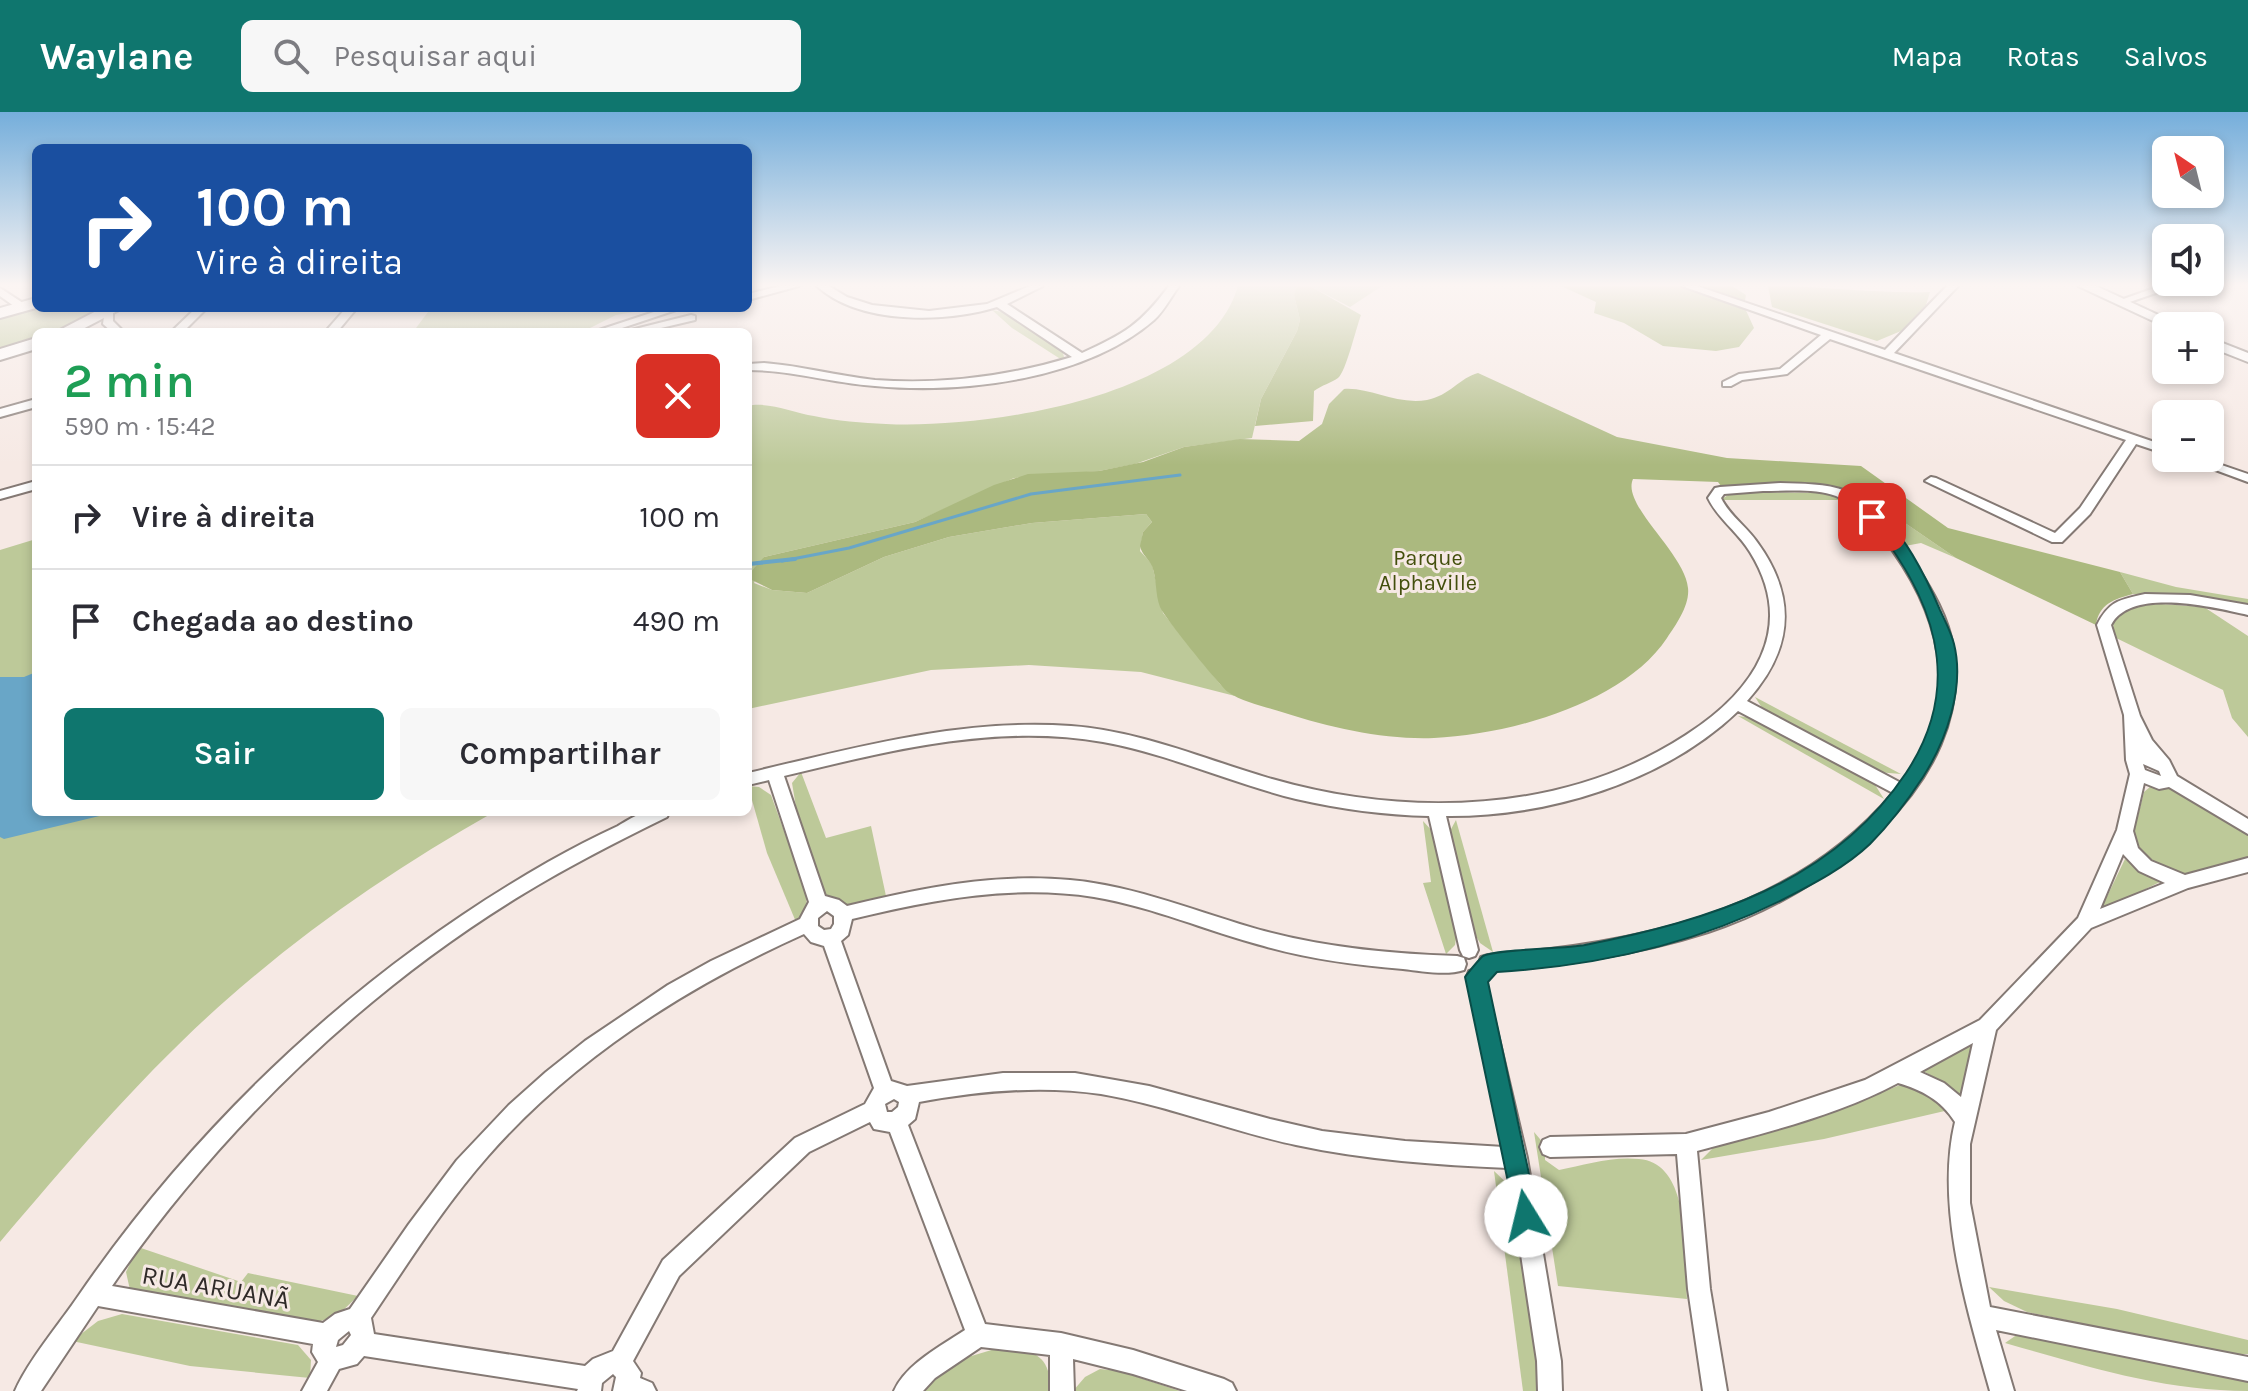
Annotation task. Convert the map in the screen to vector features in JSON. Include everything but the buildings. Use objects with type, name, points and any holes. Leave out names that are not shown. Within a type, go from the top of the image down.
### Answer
[{"type":"main road","points":[[0,355],[28,346]]},
{"type":"street","points":[[1063,346],[1080,357]]},
{"type":"street","points":[[752,367],[787,368],[873,383],[947,384],[997,379],[1080,357],[1103,346]]},
{"type":"street","points":[[1727,384],[1739,377],[1783,372],[1815,346]]},
{"type":"street","points":[[1863,346],[2152,445]]},
{"type":"street","points":[[1887,354],[1895,346]]},
{"type":"street","points":[[2224,348],[2248,358]]},
{"type":"street","points":[[0,413],[32,404]]},
{"type":"street","points":[[1931,481],[2057,539],[2085,511],[2133,439]]},
{"type":"street","points":[[2224,470],[2248,478]]},
{"type":"street","points":[[0,495],[32,486]]},
{"type":"street","points":[[752,778],[889,744],[1009,731],[1072,732],[1172,750],[1253,781],[1332,802],[1436,811],[1508,805],[1581,790],[1648,766],[1694,740],[1739,704],[1775,641],[1779,612],[1771,579],[1749,541],[1714,498],[1720,491],[1729,489],[1841,493],[1854,500],[1890,534],[1921,583],[1946,645],[1947,686],[1934,745],[1903,791],[1863,839],[1810,877],[1725,920],[1627,948],[1464,973],[1436,811]]},
{"type":"street","points":[[2248,610],[2204,602],[2139,599],[2116,604],[2106,613],[2104,625],[2132,715],[2146,743],[2168,773],[2248,827]]},
{"type":"street","points":[[1739,704],[1903,791]]},
{"type":"street","points":[[2132,715],[2136,767],[2125,830],[2126,849],[2140,864],[2161,876],[2185,882]]},
{"type":"street","points":[[2136,767],[2159,783],[2168,773]]},
{"type":"street","points":[[775,773],[820,907]]},
{"type":"street","points":[[27,1391],[144,1224],[193,1166],[273,1082],[380,985],[510,891],[603,839],[652,816]]},
{"type":"street","points":[[1550,1147],[1686,1144],[1769,1122],[1870,1088],[1987,1026],[2085,923],[2125,830]]},
{"type":"street","points":[[2085,923],[2185,882],[2248,865]]},
{"type":"street","points":[[844,914],[921,894],[958,889],[1071,887],[1119,894],[1268,940],[1322,952],[1399,962],[1463,957]]},
{"type":"street","points":[[836,906],[844,914],[843,926],[830,936],[814,935],[807,924],[810,914],[820,907],[836,906]]},
{"type":"street","points":[[332,1359],[324,1352],[328,1335],[339,1324],[356,1320],[482,1148],[560,1071],[739,952],[807,924]]},
{"type":"street","points":[[830,936],[879,1100],[881,1122],[897,1122],[909,1110],[907,1095]]},
{"type":"street","points":[[1482,970],[1517,1158],[1549,1361],[1550,1391]]},
{"type":"street","points":[[1987,1026],[1960,1144],[1959,1203],[1980,1316],[2002,1391]]},
{"type":"street","points":[[1897,1074],[1922,1080],[1945,1093],[1966,1121]]},
{"type":"street","points":[[619,1363],[671,1268],[802,1145],[897,1090],[907,1095],[978,1082],[1040,1079],[1098,1085],[1295,1135],[1379,1150],[1517,1158]]},
{"type":"street","points":[[897,1122],[978,1335]]},
{"type":"street","points":[[1686,1144],[1699,1289],[1715,1391]]},
{"type":"street","name":"RUA ARUANÃ","points":[[94,1294],[328,1335]]},
{"type":"street","points":[[1980,1316],[2248,1369]]},
{"type":"street","points":[[332,1359],[349,1356],[361,1344],[364,1329],[356,1320]]},
{"type":"street","points":[[906,1391],[953,1350],[978,1335],[1025,1338],[1061,1345],[1133,1362],[1224,1391]]},
{"type":"street","points":[[361,1344],[590,1385],[603,1365],[619,1363]]},
{"type":"street","points":[[1061,1345],[1062,1391]]},
{"type":"street","points":[[314,1391],[332,1359]]},
{"type":"street","points":[[619,1363],[629,1373],[632,1390]]},
{"type":"green space","points":[[0,346],[16,346],[0,351]]},
{"type":"green space","points":[[1040,346],[1057,346],[1062,349],[1062,360]]},
{"type":"green space","points":[[1195,346],[1289,346],[1261,399],[1252,438],[1184,447],[1135,464],[1099,471],[1014,478],[915,522],[764,557],[754,583],[772,590],[807,593],[884,557],[949,537],[1032,523],[1146,514],[1152,522],[1143,532],[1140,551],[1152,564],[1163,613],[1220,684],[1235,696],[1141,672],[1029,665],[931,670],[752,708],[752,405],[772,406],[850,422],[927,424],[977,420],[1086,399],[1138,381],[1183,356]]},
{"type":"green space","points":[[1289,346],[1351,346],[1338,378],[1314,391],[1313,421],[1255,426],[1261,399]]},
{"type":"green space","points":[[1662,346],[1740,346],[1716,351]]},
{"type":"green space","name":"Parque Alphaville","points":[[1478,373],[1617,437],[1727,458],[1861,466],[1948,528],[2120,572],[2133,594],[2104,607],[2096,625],[1956,558],[1905,523],[1843,489],[1822,484],[1721,486],[1718,482],[1633,479],[1632,490],[1636,502],[1676,560],[1688,588],[1685,608],[1678,621],[1648,661],[1623,681],[1594,697],[1529,722],[1464,736],[1416,738],[1378,735],[1321,724],[1248,702],[1228,692],[1192,651],[1160,607],[1152,566],[1140,546],[1143,532],[1152,522],[1146,514],[1032,523],[949,537],[884,557],[807,593],[772,590],[752,580],[752,571],[764,557],[915,522],[994,485],[1028,474],[1099,471],[1143,462],[1184,447],[1240,439],[1299,441],[1322,424],[1329,404],[1344,389],[1404,400],[1427,400],[1442,395]]},
{"type":"green space","points":[[1733,492],[1831,493],[1849,500],[1720,500]]},
{"type":"green space","points":[[1858,498],[1905,523],[1956,558],[1921,543],[1905,546]]},
{"type":"green space","points":[[32,540],[32,816],[487,816],[431,849],[340,910],[218,1007],[121,1104],[0,1242],[0,550]]},
{"type":"green space","points":[[2120,572],[2176,587],[2248,599],[2248,606],[2184,596],[2133,594]]},
{"type":"green space","points":[[2147,603],[2204,607],[2248,636],[2248,737],[2232,718],[2223,690],[2114,637],[2113,621],[2122,609]]},
{"type":"green space","points":[[1755,697],[1901,774],[1877,772],[1764,711]]},
{"type":"green space","points":[[1738,716],[1753,718],[1872,780],[1884,799]]},
{"type":"green space","points":[[801,772],[826,838],[871,826],[886,896],[844,905],[827,897],[793,808],[796,807],[792,783]]},
{"type":"green space","points":[[752,786],[771,795],[806,892],[807,909],[796,922],[767,853],[752,800]]},
{"type":"green space","points":[[2151,786],[2178,790],[2248,831],[2248,857],[2185,874],[2143,860],[2132,840],[2144,792]]},
{"type":"green space","points":[[1456,820],[1493,952],[1480,943],[1473,931],[1450,831]]},
{"type":"green space","points":[[1423,821],[1433,832],[1457,932],[1455,945],[1446,954],[1423,883],[1431,882]]},
{"type":"green space","points":[[2125,859],[2160,882],[2100,911]]},
{"type":"green space","points":[[1977,1039],[1959,1098],[1943,1082],[1923,1071]]},
{"type":"green space","points":[[1900,1085],[1918,1086],[1949,1110],[1824,1139],[1701,1160],[1715,1146],[1811,1120]]},
{"type":"green space","points":[[1534,1132],[1545,1145],[1545,1160],[1559,1170],[1629,1158],[1656,1165],[1669,1177],[1682,1216],[1687,1299],[1558,1286]]},
{"type":"green space","points":[[1494,1171],[1513,1189],[1542,1391],[1523,1391]]},
{"type":"green space","points":[[138,1247],[241,1282],[248,1273],[358,1296],[337,1316],[317,1322],[130,1290],[126,1272]]},
{"type":"green space","points":[[1989,1287],[2117,1309],[2248,1340],[2248,1354],[2228,1354],[2027,1312],[2004,1301]]},
{"type":"green space","points":[[122,1314],[298,1345],[311,1360],[310,1378],[190,1366],[72,1341],[98,1321]]},
{"type":"green space","points":[[2018,1334],[2248,1381],[2248,1391],[2155,1382],[2005,1343]]},
{"type":"green space","points":[[1005,1346],[1039,1357],[1048,1370],[1050,1391],[922,1391],[958,1360]]},
{"type":"green space","points":[[1100,1369],[1119,1371],[1180,1391],[1073,1391],[1085,1377]]},
{"type":"water","points":[[32,674],[32,816],[99,816],[4,839],[0,837],[0,677],[24,677]]},
{"type":"waterway","points":[[789,560],[849,548],[1031,494],[1180,475]]},
{"type":"waterway","points":[[789,560],[795,559]]},
{"type":"waterway","points":[[752,564],[789,560]]},
{"type":"waterway","points":[[782,561],[789,560]]},
{"type":"route","points":[[1526,1216],[1517,1158],[1476,977],[1486,973],[1488,963],[1560,959],[1627,948],[1725,920],[1810,877],[1863,839],[1903,791],[1934,745],[1947,686],[1946,645],[1921,583],[1890,534],[1872,517]]}]
